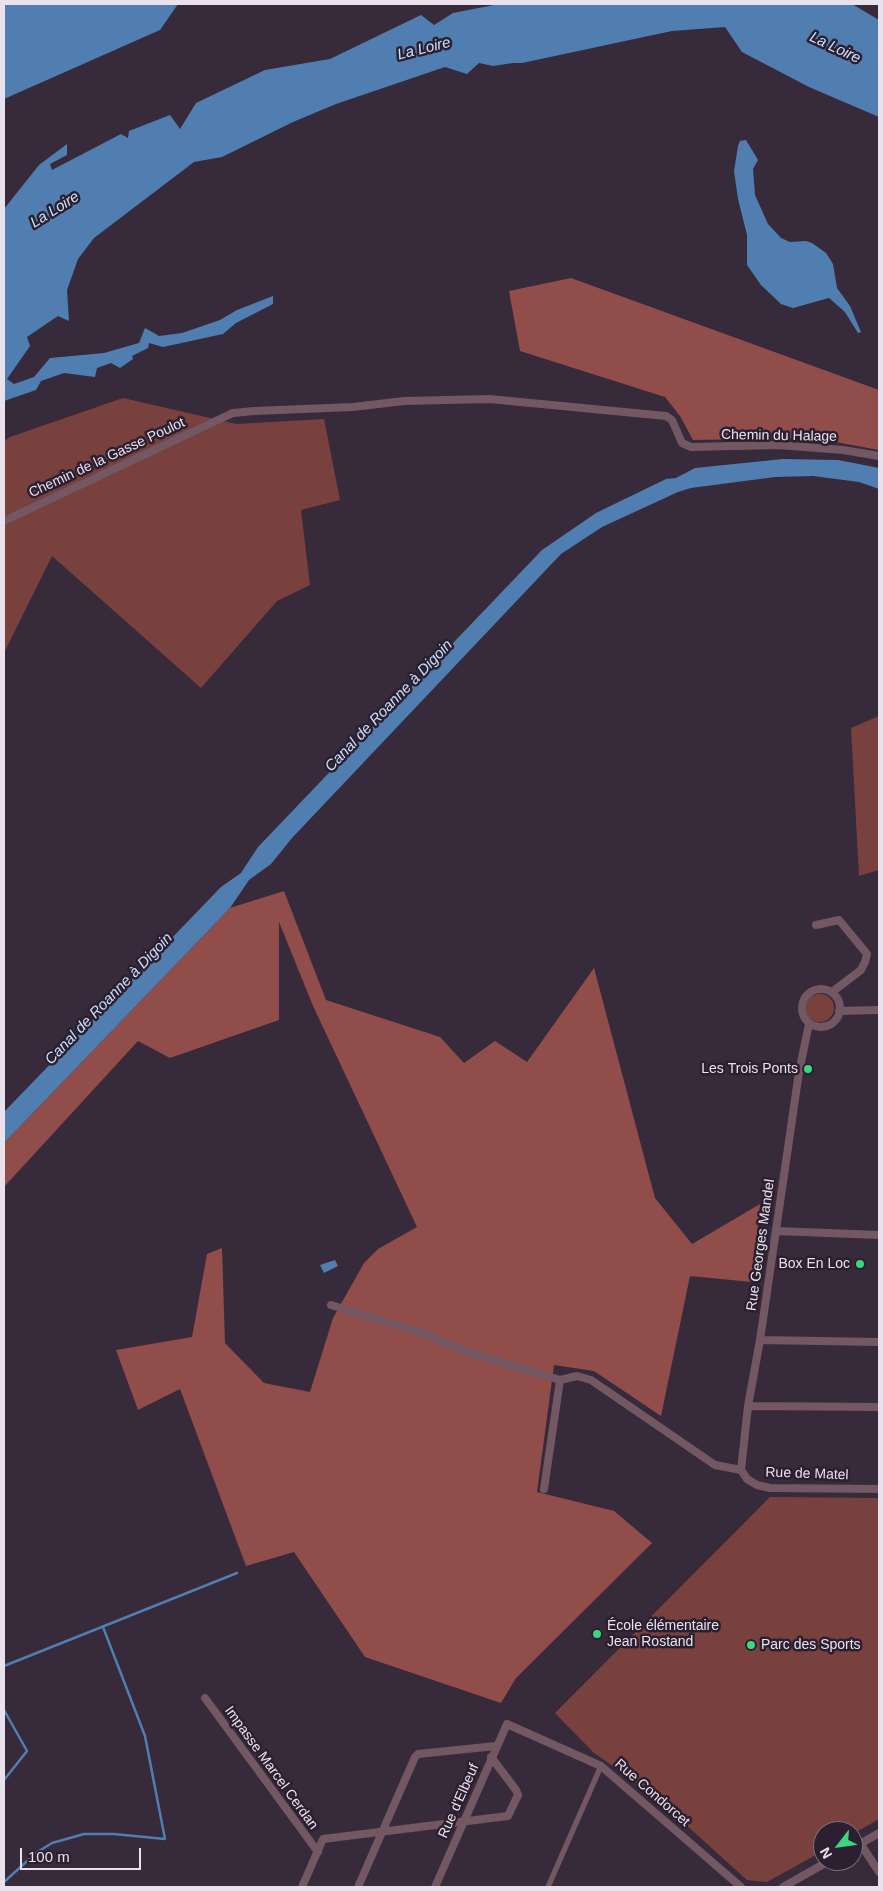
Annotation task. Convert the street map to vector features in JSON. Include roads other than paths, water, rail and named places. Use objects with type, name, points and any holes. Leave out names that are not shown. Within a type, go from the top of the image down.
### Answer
[{"type":"street","name":"Chemin de la Gasse Poulot","points":[[4,521],[233,413],[353,407],[404,401],[489,399],[666,416],[672,420],[682,443],[691,447],[707,447]]},
{"type":"street","name":"Chemin du Halage","points":[[707,447],[778,445],[843,450],[879,456]]},
{"type":"street","points":[[809,1024],[825,1027],[834,1021],[840,1011],[838,1001],[832,992],[861,970],[866,962],[867,954],[839,920],[816,925]]},
{"type":"street","name":"Rue Georges Mandel","points":[[741,1470],[748,1406],[760,1340],[799,1072],[809,1024],[802,1013],[801,1006],[807,994],[819,989],[832,992]]},
{"type":"street","points":[[840,1011],[879,1010]]},
{"type":"street","points":[[776,1231],[879,1235]]},
{"type":"street","points":[[331,1305],[425,1334],[458,1347],[560,1380],[577,1376],[591,1380],[715,1465],[741,1470]]},
{"type":"street","points":[[760,1340],[879,1342]]},
{"type":"street","points":[[544,1489],[560,1380]]},
{"type":"street","points":[[748,1406],[879,1407]]},
{"type":"street","name":"Rue de Matel","points":[[741,1470],[746,1480],[770,1488],[879,1489]]},
{"type":"street","name":"Impasse Marcel Cerdan","points":[[205,1698],[318,1852]]},
{"type":"street","name":"Rue d'Elbeuf","points":[[435,1887],[507,1724]]},
{"type":"street","name":"Rue Condorcet","points":[[507,1724],[601,1766],[741,1887]]},
{"type":"street","points":[[358,1887],[415,1757],[418,1754],[496,1746]]},
{"type":"street","points":[[302,1887],[323,1839],[508,1816],[518,1795],[491,1757]]},
{"type":"street","points":[[548,1887],[601,1766]]},
{"type":"street","points":[[863,1842],[879,1833]]},
{"type":"street","points":[[863,1853],[879,1872]]},
{"type":"street","points":[[783,1887],[813,1870]]},
{"type":"water","points":[[4,4],[178,4],[160,30],[4,99]]},
{"type":"water","name":"La Loire","points":[[499,4],[852,4],[879,20],[879,117],[809,87],[742,52],[725,27],[672,31],[522,63],[493,66],[479,63],[467,74],[445,67],[336,104],[293,122],[222,157],[194,162],[94,238],[78,259],[67,290],[69,321],[58,316],[27,337],[30,346],[7,379],[14,384],[34,377],[50,358],[104,353],[139,343],[145,328],[159,336],[182,333],[220,320],[237,310],[273,296],[273,304],[236,323],[223,334],[163,347],[149,343],[148,348],[132,356],[133,359],[120,368],[111,363],[97,368],[95,377],[64,373],[41,381],[36,390],[4,401],[4,209],[39,165],[67,144],[67,155],[50,164],[52,170],[121,134],[128,138],[129,131],[170,115],[180,129],[196,103],[265,70],[330,59],[421,15],[434,25],[453,13]]},
{"type":"water","points":[[746,140],[758,160],[753,169],[755,195],[768,224],[781,238],[790,242],[806,241],[812,243],[826,253],[833,264],[837,288],[850,306],[861,332],[858,333],[845,312],[829,298],[793,308],[781,304],[761,285],[747,265],[747,235],[738,199],[734,171],[738,146],[740,141]]},
{"type":"water","points":[[783,459],[838,460],[879,468],[879,489],[859,482],[813,476],[775,477],[691,488],[678,492],[602,527],[561,554],[292,838],[271,864],[249,880],[230,908],[4,1143],[4,1112],[221,887],[241,873],[258,847],[542,550],[596,513],[666,479],[676,478],[695,468]]},
{"type":"water","points":[[335,1260],[338,1266],[324,1273],[320,1265]]},
{"type":"waterway","points":[[4,1666],[237,1573]]},
{"type":"waterway","points":[[4,1882],[36,1853],[52,1843],[84,1834],[114,1834],[165,1839],[145,1736],[103,1627]]},
{"type":"waterway","points":[[4,1710],[27,1751],[4,1780]]},
{"type":"place","name":"Les Trois Ponts","points":[[808,1069]]},
{"type":"place","name":"Box En Loc","points":[[860,1264]]},
{"type":"place","name":"École élémentaire Jean Rostand","points":[[597,1634]]},
{"type":"place","name":"Parc des Sports","points":[[751,1645]]},
{"type":"water label","name":"Canal de Roanne à Digoin","points":[[389,706]]},
{"type":"water label","name":"Canal de Roanne à Digoin","points":[[109,999]]}]
